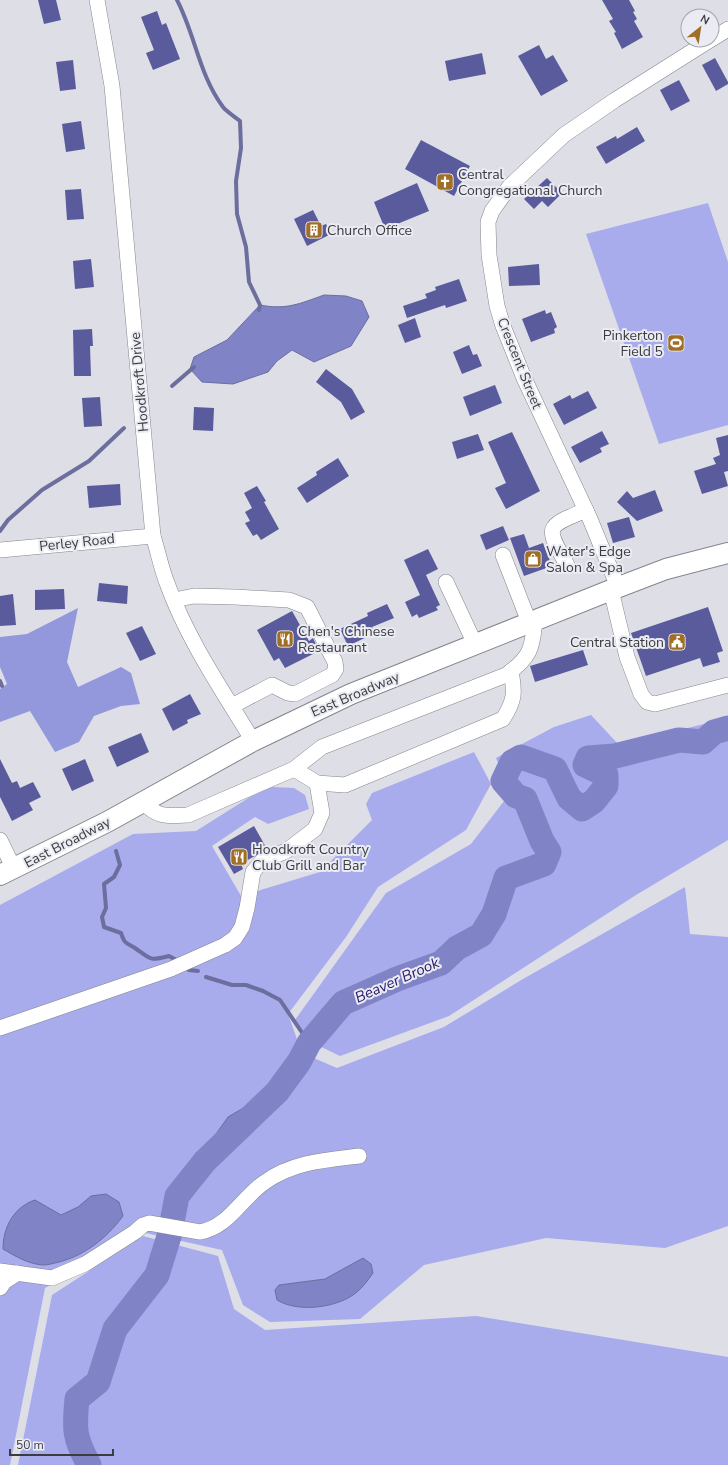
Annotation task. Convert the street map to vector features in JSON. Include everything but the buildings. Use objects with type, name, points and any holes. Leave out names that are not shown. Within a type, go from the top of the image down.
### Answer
[{"type":"main road","name":"East Broadway","points":[[7,872],[143,802],[253,741],[352,694],[532,621],[666,569],[728,553]]},
{"type":"street","name":"Hoodkroft Drive","points":[[96,0],[112,86],[153,536],[166,582],[193,639],[253,741]]},
{"type":"street","name":"Crescent Street","points":[[698,48],[615,100],[564,135],[510,186],[492,211],[488,222],[489,255],[497,306],[503,326],[527,385],[586,510],[614,589],[627,657],[641,694],[647,702],[655,704],[728,685]]},
{"type":"street","points":[[567,565],[551,534],[553,527],[557,522],[586,510]]},
{"type":"street","name":"Perley Road","points":[[0,550],[153,536]]},
{"type":"street","points":[[143,802],[153,812],[169,816],[188,815],[294,769],[322,747],[511,671],[523,663],[533,643],[532,621],[503,555]]},
{"type":"street","points":[[446,582],[475,644]]},
{"type":"street","points":[[174,600],[194,596],[235,597],[289,600],[307,607],[335,662],[336,669],[332,675],[295,694],[288,693],[272,685],[232,706]]},
{"type":"street","points":[[294,769],[317,783],[345,785],[503,719],[512,704],[515,689],[511,671]]},
{"type":"street","points":[[0,1028],[171,969],[225,945],[235,938],[242,927],[253,872],[262,860],[286,851],[314,829],[322,813],[317,783]]},
{"type":"street","points":[[0,840],[7,872]]},
{"type":"street","points":[[0,1271],[52,1278],[85,1264],[143,1225],[149,1223],[188,1230],[208,1231],[223,1223],[264,1182],[284,1170],[318,1161],[359,1156]]},
{"type":"street","points":[[0,1288],[4,1282],[18,1273]]},
{"type":"shaded area","name":"Pinkerton Field 5","points":[[708,203],[728,262],[728,425],[659,444],[586,234]]},
{"type":"shaded area","points":[[324,295],[346,296],[362,301],[369,317],[351,346],[314,362],[292,350],[277,361],[268,372],[233,384],[202,382],[190,369],[194,357],[227,340],[260,305],[277,307],[292,305]]},
{"type":"shaded area","points":[[78,608],[67,662],[78,687],[121,667],[131,673],[140,704],[121,706],[94,716],[79,742],[55,752],[30,711],[0,722],[0,689],[7,684],[0,667],[0,637],[27,634]]},
{"type":"shaded area","points":[[591,715],[619,745],[728,718],[728,840],[636,895],[449,1016],[340,1056],[311,1042],[295,1020],[386,893],[471,844],[511,792],[496,758],[554,727]]},
{"type":"shaded area","points":[[474,752],[491,784],[466,830],[378,887],[346,937],[288,1014],[302,1053],[337,1068],[444,1027],[523,979],[685,887],[690,934],[728,937],[728,1226],[665,1248],[546,1238],[424,1265],[360,1319],[270,1322],[243,1305],[222,1250],[141,1232],[45,1288],[10,1465],[0,1465],[0,905],[133,834],[196,831],[250,797],[272,787],[294,788],[305,795],[309,809],[268,824],[255,817],[212,846],[241,896],[320,872],[372,820],[366,804],[372,793]]},
{"type":"shaded area","points":[[304,1045],[315,1051],[308,1059],[291,1090],[241,1125],[230,1136],[215,1168],[187,1195],[182,1186],[209,1150],[216,1134],[228,1117],[252,1103],[276,1086],[287,1073]]},
{"type":"shaded area","points":[[106,1194],[119,1202],[123,1216],[109,1232],[84,1252],[65,1260],[43,1265],[17,1257],[3,1249],[5,1233],[11,1219],[28,1203],[35,1200],[61,1215],[78,1207],[91,1196]]},
{"type":"shaded area","points":[[143,1236],[218,1256],[234,1309],[265,1330],[476,1316],[728,1357],[728,1465],[18,1465],[52,1295]]},
{"type":"shaded area","points":[[363,1258],[371,1264],[373,1273],[357,1292],[339,1302],[318,1307],[307,1307],[286,1304],[277,1300],[275,1290],[279,1285],[325,1279]]},
{"type":"waterway","points":[[177,0],[208,82],[223,107],[240,121],[241,148],[236,181],[237,214],[246,247],[249,282],[260,305],[259,310]]},
{"type":"waterway","points":[[172,386],[194,367]]},
{"type":"waterway","points":[[0,531],[8,520],[42,490],[89,461],[124,428]]},
{"type":"waterway","points":[[0,681],[2,686]]},
{"type":"waterway","name":"Beaver Brook","points":[[89,1465],[80,1447],[76,1433],[77,1399],[98,1382],[115,1329],[157,1275],[170,1233],[177,1196],[205,1161],[277,1092],[299,1062],[309,1043],[343,1003],[397,979],[441,963],[457,948],[481,935],[494,914],[506,878],[544,864],[549,852],[542,841],[525,799],[516,796],[503,781],[512,762],[521,757],[555,769],[569,798],[582,809],[594,801],[606,786],[606,775],[585,765],[588,758],[615,756],[679,740],[703,742],[714,732],[728,728]]},
{"type":"waterway","points":[[116,851],[120,865],[114,877],[104,884],[106,908],[102,917],[104,927],[121,933],[126,943],[148,957],[158,959],[169,956],[180,962]]},
{"type":"waterway","points":[[185,966],[189,970],[198,971]]},
{"type":"waterway","points":[[206,977],[232,985],[246,985],[263,991],[280,1000],[309,1043]]},
{"type":"place","name":"Central Congregational Church","points":[[445,182]]},
{"type":"place","name":"Church Office","points":[[314,230]]},
{"type":"place","name":"Pinkerton Field 5","points":[[676,343]]},
{"type":"place","name":"Water's Edge Salon & Spa","points":[[533,559]]},
{"type":"place","name":"Chen's Chinese Restaurant","points":[[285,639]]},
{"type":"place","name":"Central Station","points":[[677,642]]},
{"type":"place","name":"Hoodkroft Country Club Grill and Bar","points":[[239,857]]}]
